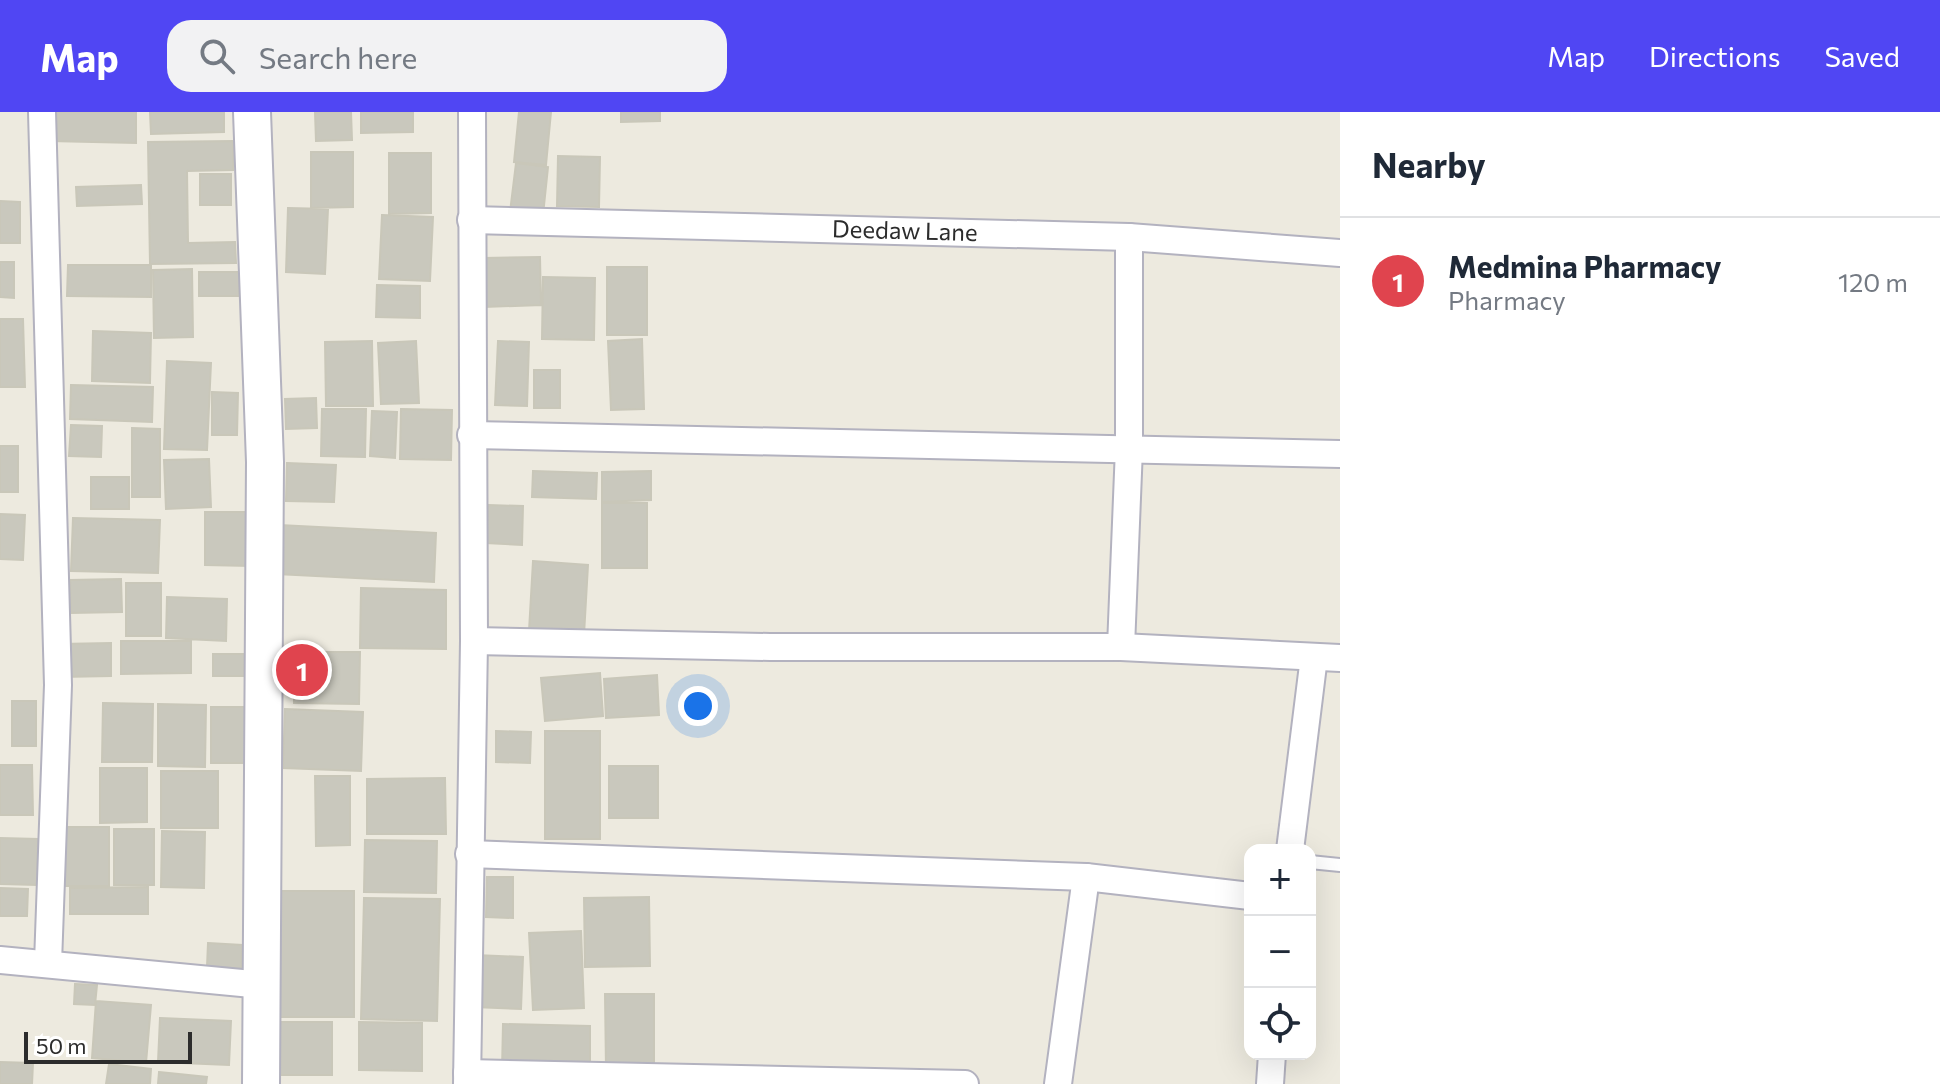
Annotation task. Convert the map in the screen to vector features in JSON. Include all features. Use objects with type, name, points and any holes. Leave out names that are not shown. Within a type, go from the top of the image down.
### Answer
[{"type":"street","points":[[42,112],[58,685],[48,963]]},
{"type":"street","points":[[252,112],[265,462],[261,1084]]},
{"type":"street","points":[[472,112],[474,641],[467,1078],[965,1084]]},
{"type":"street","name":"Deedaw Lane","points":[[471,220],[1129,237],[1340,253]]},
{"type":"street","points":[[1121,647],[1129,448],[1129,237]]},
{"type":"street","points":[[471,435],[1340,454]]},
{"type":"street","points":[[474,641],[770,647],[1121,647],[1327,658],[1291,844]]},
{"type":"street","points":[[469,854],[1086,877],[1244,895]]},
{"type":"street","points":[[1058,1084],[1086,877]]},
{"type":"street","points":[[0,960],[263,985]]},
{"type":"street","points":[[1270,1084],[1272,1060]]},
{"type":"lane","points":[[1316,863],[1340,865]]},
{"type":"building","points":[[50,112],[136,112],[136,143],[50,141]]},
{"type":"building","points":[[150,112],[224,112],[224,132],[151,134]]},
{"type":"building","points":[[315,112],[351,112],[352,140],[316,141]]},
{"type":"building","points":[[361,112],[413,112],[413,132],[361,133]]},
{"type":"building","points":[[519,112],[551,112],[546,165],[514,162]]},
{"type":"building","points":[[621,112],[660,112],[660,121],[621,122]]},
{"type":"building","points":[[233,141],[233,170],[187,171],[188,243],[235,242],[236,263],[150,264],[148,142]]},
{"type":"building","points":[[311,152],[353,152],[353,207],[311,208]]},
{"type":"building","points":[[389,153],[431,153],[431,213],[389,214]]},
{"type":"building","points":[[558,156],[600,157],[599,207],[557,206]]},
{"type":"building","points":[[516,163],[548,167],[543,215],[510,212]]},
{"type":"building","points":[[200,174],[231,174],[231,205],[200,205]]},
{"type":"building","points":[[141,185],[142,204],[77,206],[76,187]]},
{"type":"building","points":[[0,201],[20,202],[20,243],[0,243]]},
{"type":"building","points":[[288,208],[328,209],[325,274],[286,272]]},
{"type":"building","points":[[382,215],[433,217],[430,281],[379,279]]},
{"type":"building","points":[[540,257],[541,305],[484,307],[484,258]]},
{"type":"building","points":[[0,262],[14,262],[14,298],[0,297]]},
{"type":"building","points":[[68,265],[151,265],[151,297],[67,296]]},
{"type":"building","points":[[607,267],[647,267],[647,335],[607,335]]},
{"type":"building","points":[[192,269],[193,337],[154,338],[153,270]]},
{"type":"building","points":[[199,272],[239,272],[239,296],[199,296]]},
{"type":"building","points":[[543,277],[595,278],[594,340],[542,339]]},
{"type":"building","points":[[377,285],[420,286],[420,318],[376,317]]},
{"type":"building","points":[[0,319],[23,319],[25,387],[0,387]]},
{"type":"building","points":[[93,331],[151,333],[150,383],[92,381]]},
{"type":"building","points":[[642,339],[644,409],[611,410],[608,341]]},
{"type":"building","points":[[372,341],[373,406],[326,406],[325,342]]},
{"type":"building","points":[[416,341],[419,403],[381,404],[378,343]]},
{"type":"building","points":[[498,341],[529,342],[527,406],[495,405]]},
{"type":"building","points":[[167,361],[211,363],[207,450],[164,449]]},
{"type":"building","points":[[534,370],[560,370],[560,408],[534,408]]},
{"type":"building","points":[[71,385],[153,387],[152,422],[70,419]]},
{"type":"building","points":[[212,392],[238,393],[237,435],[212,435]]},
{"type":"building","points":[[316,398],[317,428],[286,429],[285,399]]},
{"type":"building","points":[[322,409],[366,409],[365,457],[321,456]]},
{"type":"building","points":[[401,409],[452,410],[451,460],[400,459]]},
{"type":"building","points":[[372,411],[397,412],[395,458],[370,456]]},
{"type":"building","points":[[71,425],[102,426],[101,457],[69,456]]},
{"type":"building","points":[[132,428],[160,429],[160,497],[132,497]]},
{"type":"building","points":[[0,446],[18,446],[18,492],[0,492]]},
{"type":"building","points":[[209,459],[211,507],[166,509],[164,460]]},
{"type":"building","points":[[287,463],[336,465],[334,502],[286,501]]},
{"type":"building","points":[[533,471],[597,473],[596,499],[532,497]]},
{"type":"building","points":[[651,471],[651,500],[602,502],[602,472]]},
{"type":"building","points":[[91,477],[129,477],[129,509],[91,509]]},
{"type":"building","points":[[602,503],[647,503],[647,568],[602,568]]},
{"type":"building","points":[[488,505],[523,506],[522,545],[486,543]]},
{"type":"building","points":[[205,512],[251,512],[251,566],[205,565]]},
{"type":"building","points":[[0,514],[25,515],[23,560],[0,559]]},
{"type":"building","points":[[73,518],[160,520],[158,573],[71,571]]},
{"type":"building","points":[[279,525],[436,533],[434,582],[277,574]]},
{"type":"building","points":[[533,561],[588,565],[584,635],[529,631]]},
{"type":"building","points":[[121,579],[122,612],[71,613],[70,580]]},
{"type":"building","points":[[126,583],[161,583],[161,636],[126,636]]},
{"type":"building","points":[[361,588],[446,590],[446,649],[360,648]]},
{"type":"building","points":[[167,597],[227,599],[226,641],[166,638]]},
{"type":"building","points":[[121,641],[191,641],[191,673],[121,674]]},
{"type":"building","points":[[111,643],[111,676],[61,677],[60,644]]},
{"type":"building","points":[[319,652],[360,652],[359,704],[294,703],[294,676],[319,677]]},
{"type":"building","points":[[213,654],[245,654],[244,676],[213,676]]},
{"type":"building","points":[[600,673],[603,716],[545,721],[541,678]]},
{"type":"building","points":[[657,675],[659,715],[606,718],[604,679]]},
{"type":"building","points":[[12,701],[36,701],[36,746],[12,746]]},
{"type":"building","points":[[103,703],[153,704],[152,762],[102,762]]},
{"type":"building","points":[[158,704],[206,705],[205,767],[158,766]]},
{"type":"building","points":[[211,707],[248,707],[249,763],[211,763]]},
{"type":"building","points":[[285,709],[363,712],[361,771],[283,768]]},
{"type":"building","points":[[496,731],[531,732],[530,763],[496,762]]},
{"type":"building","points":[[545,731],[600,731],[600,839],[545,839]]},
{"type":"building","points":[[0,765],[32,765],[33,815],[0,815]]},
{"type":"building","points":[[609,766],[658,766],[658,818],[609,818]]},
{"type":"building","points":[[100,768],[147,768],[147,822],[100,823]]},
{"type":"building","points":[[161,771],[218,771],[218,828],[161,828]]},
{"type":"building","points":[[315,776],[350,776],[350,845],[316,846]]},
{"type":"building","points":[[445,778],[446,834],[367,834],[367,779]]},
{"type":"building","points":[[65,827],[109,827],[109,886],[65,886]]},
{"type":"building","points":[[114,829],[154,829],[154,885],[114,885]]},
{"type":"building","points":[[162,831],[205,832],[204,888],[161,887]]},
{"type":"building","points":[[0,838],[38,839],[37,885],[0,884]]},
{"type":"building","points":[[365,840],[437,841],[436,893],[364,892]]},
{"type":"building","points":[[487,877],[513,877],[513,918],[486,917]]},
{"type":"building","points":[[148,887],[148,914],[70,914],[70,888]]},
{"type":"building","points":[[0,888],[28,889],[27,916],[0,916]]},
{"type":"building","points":[[275,891],[354,891],[354,1017],[275,1017]]},
{"type":"building","points":[[649,897],[650,966],[585,967],[584,898]]},
{"type":"building","points":[[364,898],[440,899],[437,1021],[361,1019]]},
{"type":"building","points":[[581,931],[584,1008],[533,1010],[529,933]]},
{"type":"building","points":[[208,943],[242,945],[241,969],[207,967]]},
{"type":"building","points":[[475,955],[523,957],[521,1009],[474,1007]]},
{"type":"building","points":[[75,984],[97,985],[95,1005],[74,1004]]},
{"type":"building","points":[[605,994],[654,994],[654,1068],[606,1069]]},
{"type":"building","points":[[96,1001],[151,1005],[146,1063],[92,1058]]},
{"type":"building","points":[[160,1018],[231,1021],[229,1065],[158,1062]]},
{"type":"building","points":[[276,1022],[332,1022],[332,1075],[276,1075]]},
{"type":"building","points":[[359,1022],[422,1023],[422,1071],[359,1070]]},
{"type":"building","points":[[503,1024],[590,1026],[590,1071],[502,1070]]},
{"type":"building","points":[[0,1062],[33,1063],[32,1084],[0,1084]]},
{"type":"building","points":[[109,1064],[151,1069],[150,1084],[106,1084]]},
{"type":"building","points":[[159,1072],[207,1077],[206,1084],[158,1084]]},
{"type":"place","name":"Medmina Pharmacy","points":[[302,670]]}]
